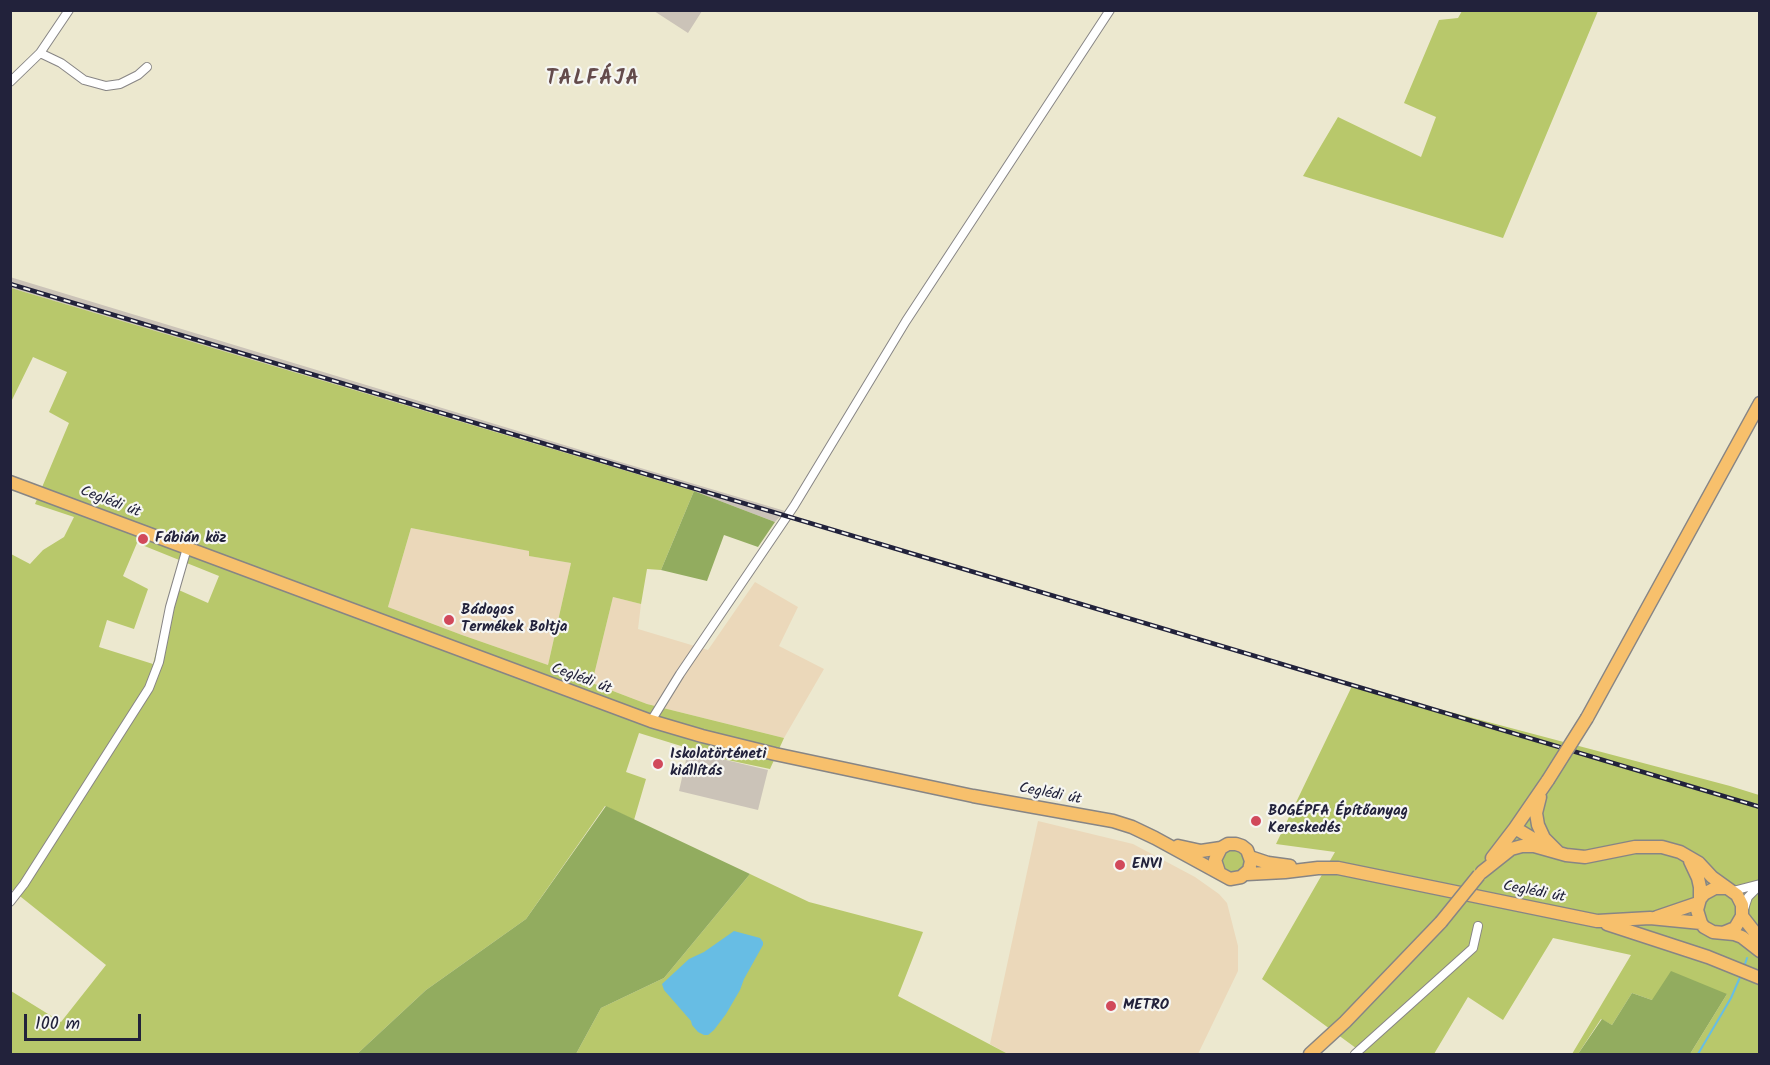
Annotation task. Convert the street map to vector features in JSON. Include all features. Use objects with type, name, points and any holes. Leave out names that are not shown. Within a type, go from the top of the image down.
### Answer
[{"type":"main road","points":[[1310,1054],[1345,1022],[1441,922],[1515,828],[1587,718],[1760,403]]},
{"type":"main road","name":"Ceglédi út","points":[[10,482],[651,721],[716,740],[787,756],[973,796],[1113,821],[1132,827],[1219,872]]},
{"type":"main road","points":[[1545,784],[1536,813],[1538,825],[1544,838],[1560,853]]},
{"type":"main road","points":[[1515,828],[1560,853]]},
{"type":"main road","name":"Ceglédi út","points":[[1161,841],[1201,850],[1221,848]]},
{"type":"main road","points":[[1228,844],[1242,846],[1250,857],[1247,874],[1234,879],[1226,878],[1219,872],[1215,860],[1221,848],[1228,844]]},
{"type":"main road","points":[[1480,874],[1511,849],[1522,846],[1534,846],[1585,857],[1649,846],[1662,847],[1699,863],[1712,877],[1731,890],[1740,900],[1743,913],[1760,939]]},
{"type":"main road","points":[[1685,855],[1693,865],[1698,878],[1700,887],[1698,917],[1704,927],[1713,932],[1742,937],[1760,951]]},
{"type":"main road","name":"Ceglédi út","points":[[1250,857],[1268,863],[1306,868],[1338,868],[1597,921],[1650,918],[1701,923]]},
{"type":"main road","name":"Ceglédi út","points":[[1247,874],[1285,872],[1306,868]]},
{"type":"main road","points":[[1699,901],[1709,890],[1722,887],[1731,890]]},
{"type":"main road","name":"Ceglédi út","points":[[1650,918],[1699,901]]},
{"type":"main road","points":[[1723,933],[1735,928],[1743,913]]},
{"type":"main road","points":[[1597,921],[1708,957],[1757,977]]},
{"type":"street","points":[[10,82],[40,53],[69,10]]},
{"type":"street","points":[[651,721],[680,674],[794,506],[906,321],[1110,10]]},
{"type":"street","points":[[40,53],[61,63],[84,80],[106,86],[120,84],[138,75],[147,67]]},
{"type":"street","points":[[12,897],[150,688],[159,662],[170,607],[187,548]]},
{"type":"street","points":[[1731,890],[1760,885]]},
{"type":"street","points":[[1743,913],[1748,897],[1760,885]]},
{"type":"street","points":[[1354,1054],[1473,948],[1478,926]]},
{"type":"shaded area","points":[[654,11],[702,11],[688,33]]},
{"type":"shaded area","points":[[10,277],[785,511],[775,522],[694,491],[11,288]]},
{"type":"shaded area","points":[[411,528],[530,551],[530,556],[571,563],[548,665],[388,607]]},
{"type":"shaded area","points":[[755,582],[798,607],[779,646],[824,669],[784,738],[647,704],[592,683],[613,597],[641,604],[638,629],[708,650]]},
{"type":"shaded area","points":[[688,751],[768,770],[758,810],[679,791]]},
{"type":"shaded area","points":[[1038,821],[1133,844],[1195,877],[1219,894],[1227,903],[1238,946],[1238,971],[1198,1054],[1008,1054],[990,1044]]},
{"type":"green space","points":[[1462,11],[1598,11],[1503,238],[1303,176],[1338,117],[1421,157],[1436,117],[1404,103],[1439,20],[1458,18]]},
{"type":"green space","points":[[11,288],[694,491],[661,570],[647,569],[641,604],[613,597],[592,683],[647,704],[784,738],[770,769],[723,759],[639,733],[626,772],[646,779],[634,820],[605,806],[526,919],[426,990],[357,1054],[11,1054],[11,991],[61,1022],[106,965],[11,889],[11,554],[30,564],[43,550],[64,537],[74,517],[35,504],[69,423],[49,412],[67,372],[33,357],[11,402]],"holes":[[[411,528],[529,551],[529,556],[571,563],[548,665],[388,607]],[[137,543],[219,576],[208,603],[172,587],[153,664],[99,647],[107,620],[134,629],[148,589],[123,576]]]},
{"type":"green space","points":[[694,491],[775,522],[758,547],[724,535],[707,581],[661,570]]},
{"type":"green space","points":[[1352,686],[1759,795],[1759,1054],[1690,1054],[1727,994],[1652,1000],[1632,993],[1612,1025],[1601,1019],[1578,1054],[1572,1054],[1631,955],[1553,938],[1503,1020],[1468,997],[1434,1054],[1364,1054],[1262,979],[1335,852],[1276,844]]},
{"type":"green space","points":[[606,806],[750,874],[664,978],[601,1008],[576,1054],[357,1054],[426,990],[526,919]]},
{"type":"green space","points":[[1228,848],[1243,851],[1246,866],[1238,874],[1226,873],[1219,860]]},
{"type":"green space","points":[[750,874],[809,902],[923,932],[898,996],[1008,1054],[576,1054],[601,1008],[664,978]]},
{"type":"green space","points":[[1671,971],[1727,994],[1690,1054],[1578,1054],[1602,1019],[1612,1025],[1632,993],[1652,1000]]},
{"type":"water","points":[[734,931],[760,938],[763,945],[726,1014],[714,1030],[704,1035],[692,1025],[664,990],[662,984],[689,959],[704,952]]},
{"type":"waterway","points":[[1744,967],[1747,958]]},
{"type":"waterway","points":[[1698,1054],[1731,998],[1741,975]]},
{"type":"railway","points":[[10,284],[1760,807]]},
{"type":"place","name":"Fábián köz","points":[[143,539]]},
{"type":"place","name":"Bádogos Termékek Boltja","points":[[449,620]]},
{"type":"place","name":"Iskolatörténeti kiállítás","points":[[658,764]]},
{"type":"place","name":"BOGÉPFA Építőanyag Kereskedés","points":[[1256,821]]},
{"type":"place","name":"ENVI","points":[[1120,865]]},
{"type":"place","name":"METRO","points":[[1111,1006]]},
{"type":"district","name":"TALFÁJA","points":[[593,80]]}]
